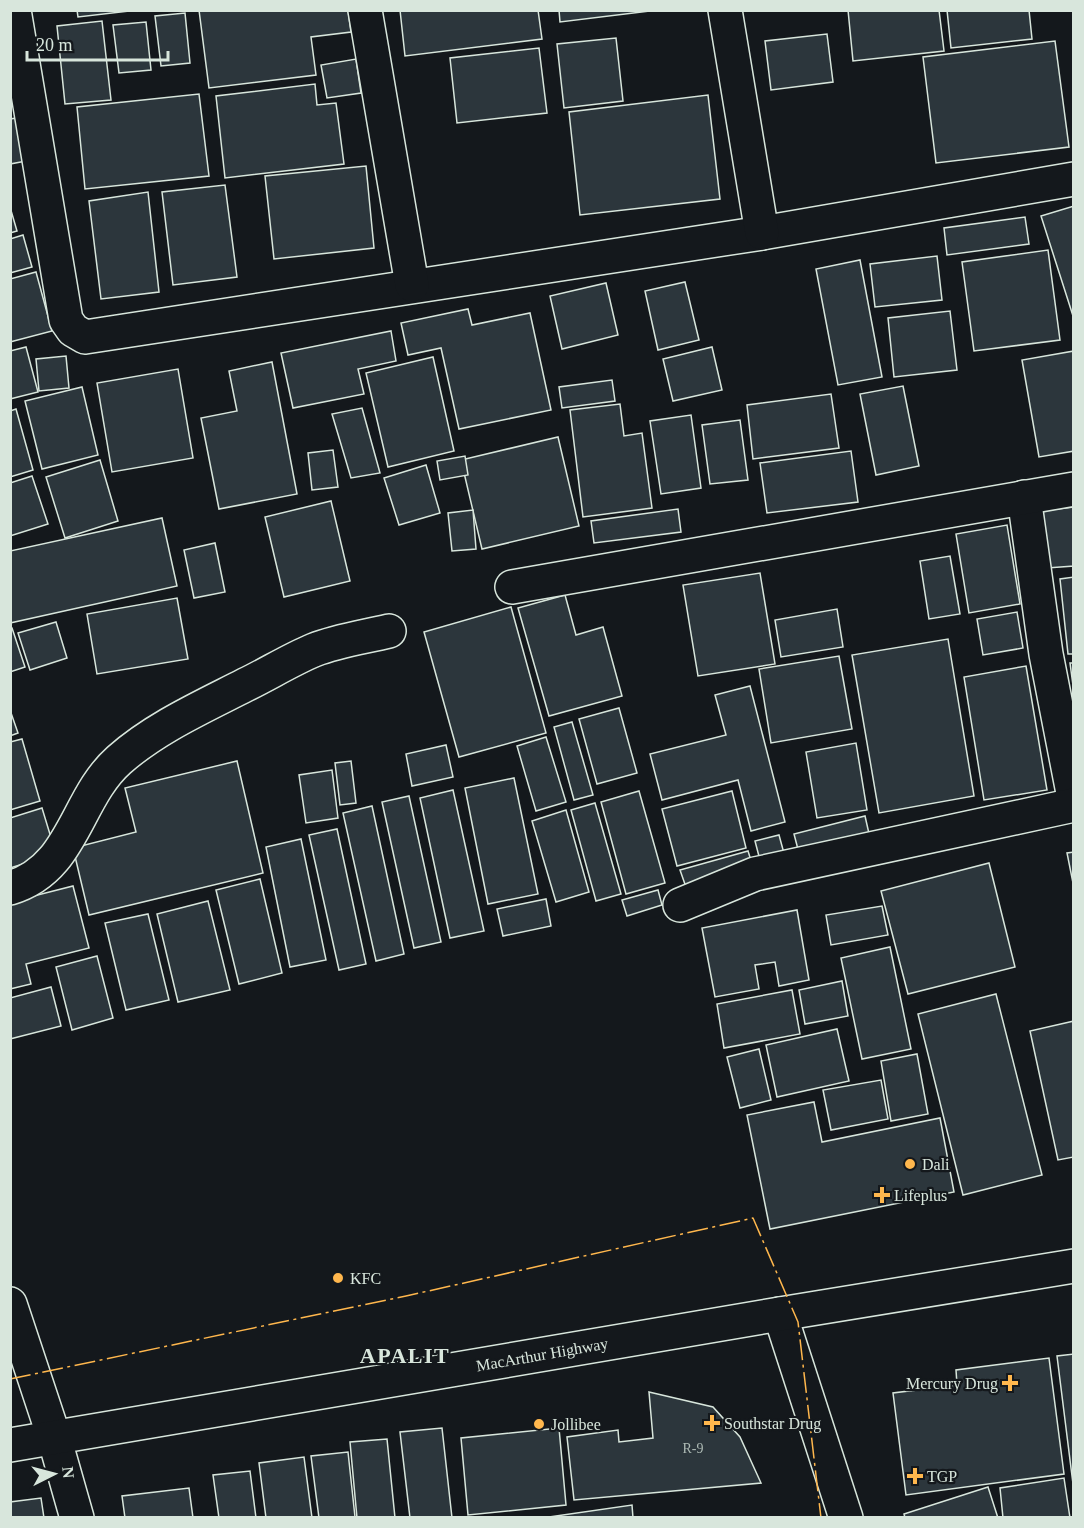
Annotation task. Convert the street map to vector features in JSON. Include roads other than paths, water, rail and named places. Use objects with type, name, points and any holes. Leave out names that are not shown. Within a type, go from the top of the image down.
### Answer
[{"type":"main road","points":[[14,10],[66,320],[73,330],[85,336],[762,233],[1074,179]]},
{"type":"main road","points":[[365,10],[412,285]]},
{"type":"main road","points":[[724,10],[762,233]]},
{"type":"main road","points":[[512,587],[1074,489]]},
{"type":"main road","points":[[1024,497],[1046,654],[1074,798]]},
{"type":"main road","points":[[10,888],[41,872],[60,855],[97,784],[118,760],[140,743],[190,713],[315,650],[389,631]]},
{"type":"main road","points":[[680,905],[755,874],[1074,805]]},
{"type":"main road","name":"MacArthur Highway","points":[[10,1445],[1074,1266]]},
{"type":"main road","points":[[10,1304],[54,1437],[77,1518]]},
{"type":"main road","points":[[780,1314],[846,1518]]},
{"type":"place","name":"Dali","points":[[910,1164]]},
{"type":"place","name":"Lifeplus","points":[[882,1195]]},
{"type":"place","name":"KFC","points":[[338,1278]]},
{"type":"place","name":"Mercury Drug","points":[[1010,1383]]},
{"type":"place","name":"Southstar Drug","points":[[712,1423]]},
{"type":"place","name":"Jollibee","points":[[539,1424]]},
{"type":"place","name":"TGP","points":[[915,1476]]},
{"type":"district","name":"APALIT","points":[[405,1355]]}]
